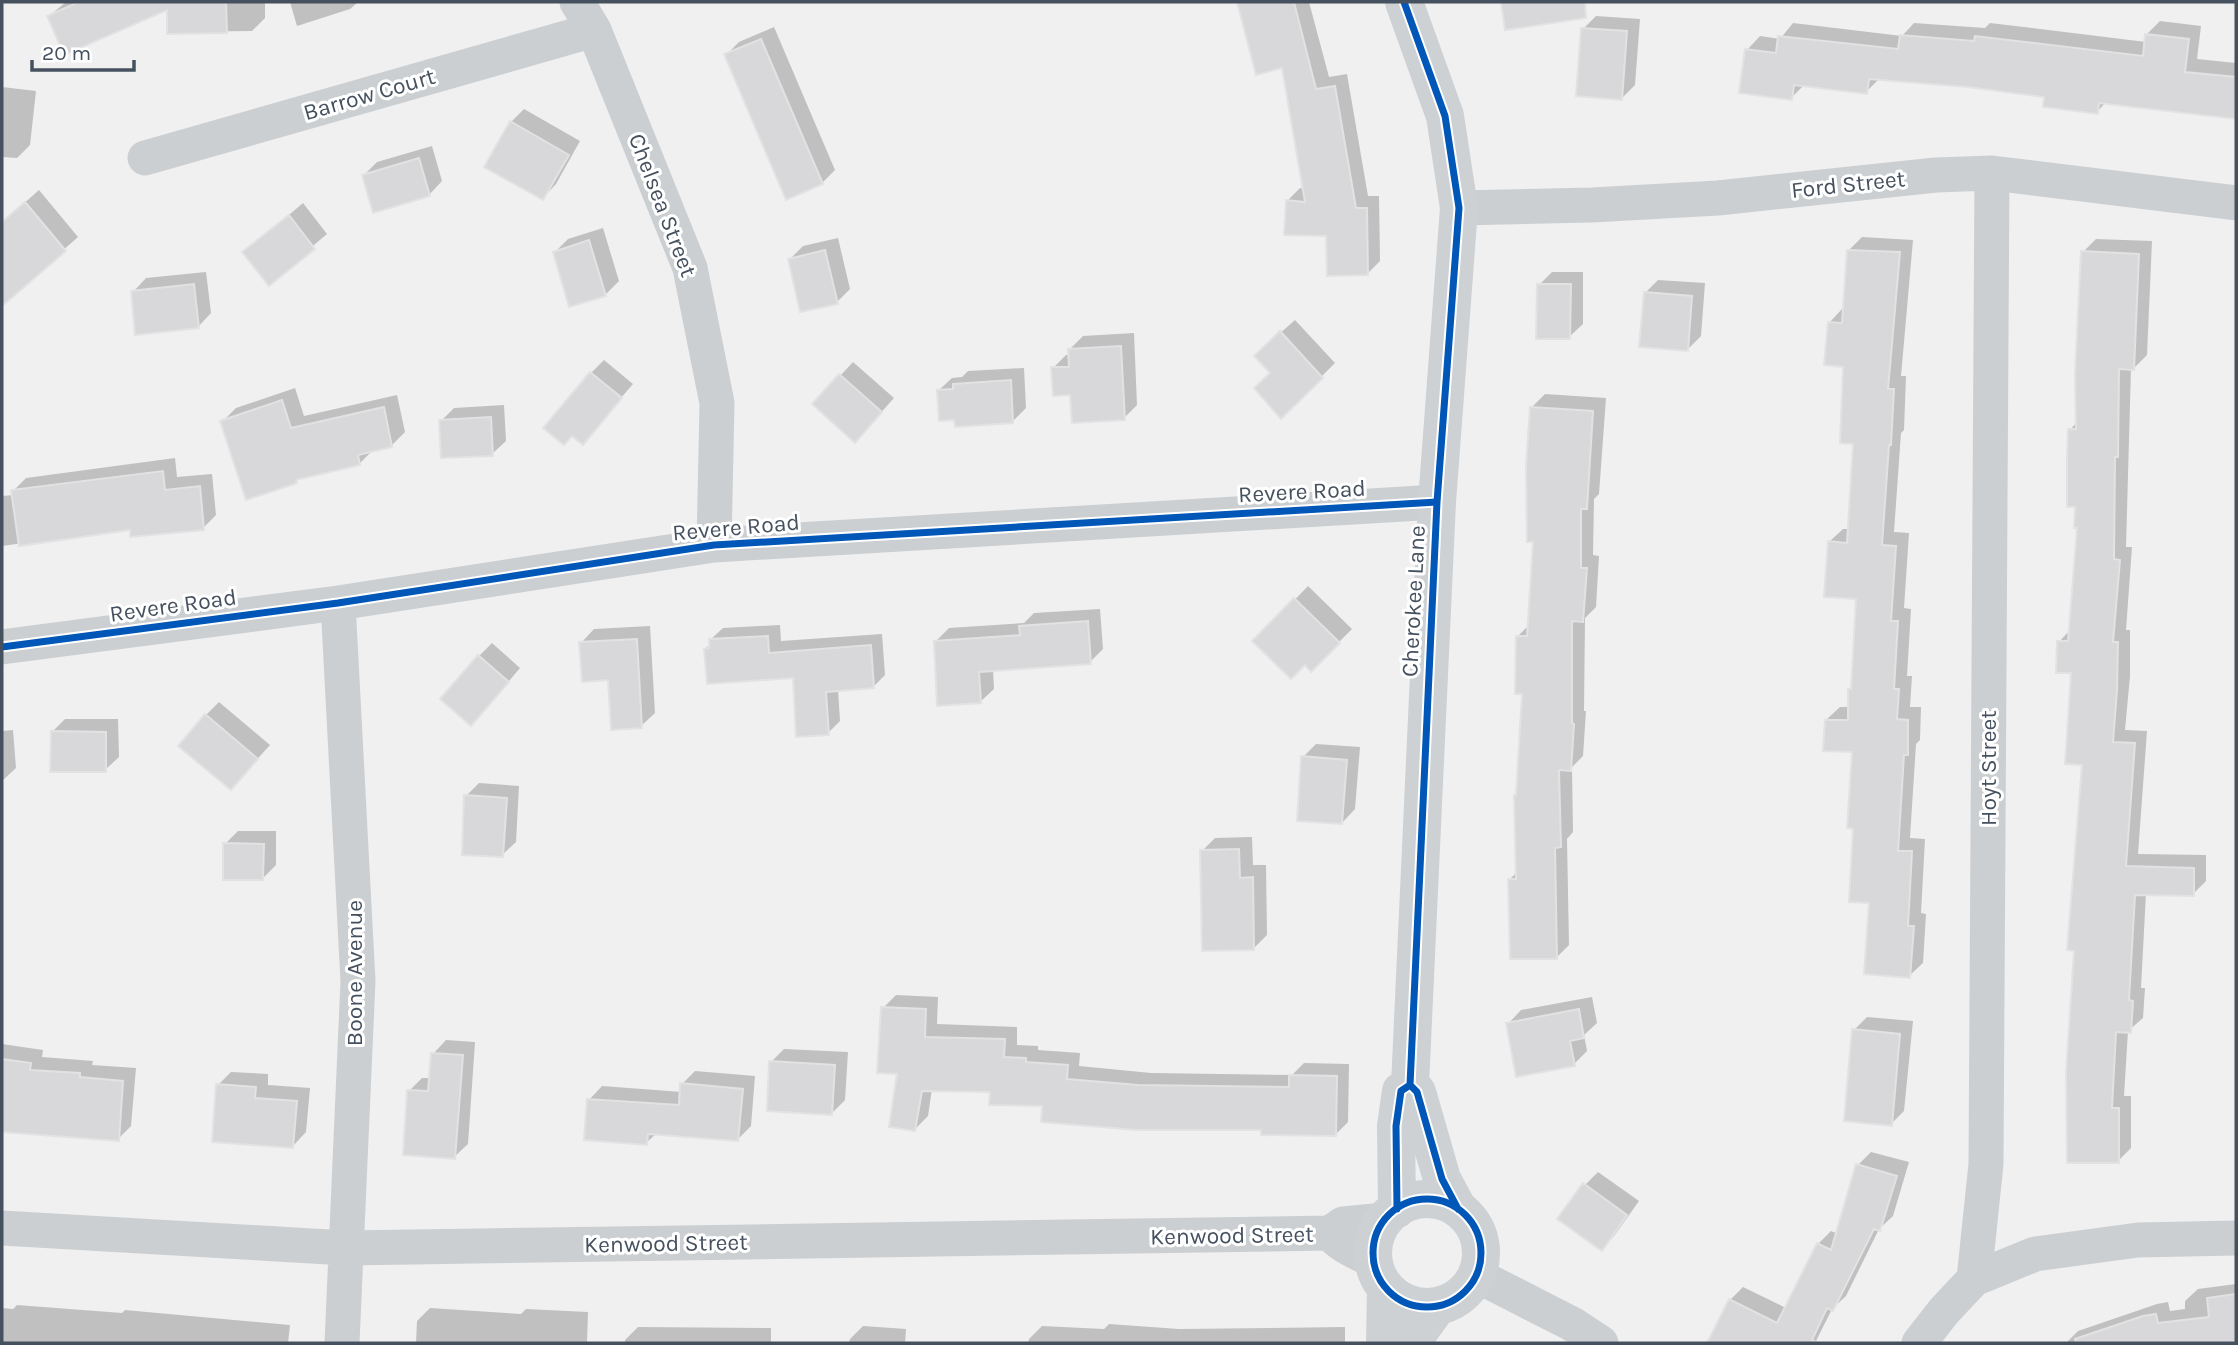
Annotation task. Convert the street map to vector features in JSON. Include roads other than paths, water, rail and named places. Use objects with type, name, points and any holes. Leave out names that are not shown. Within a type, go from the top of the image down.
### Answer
[{"type":"street","name":"Cherokee Lane","points":[[1404,2],[1445,116],[1459,208],[1437,502],[1410,1084],[1417,1092],[1442,1179],[1458,1209]]},
{"type":"street","name":"Barrow Court","points":[[145,158],[585,16]]},
{"type":"street","name":"Chelsea Street","points":[[585,16],[690,268],[717,403],[714,545]]},
{"type":"street","name":"Ford Street","points":[[1459,208],[1592,205],[1718,198],[1936,175],[1993,173],[2236,203]]},
{"type":"street","name":"Hoyt Street","points":[[1974,1279],[1986,1164],[1993,173]]},
{"type":"street","name":"Revere Road","points":[[2,647],[338,603],[714,545],[1437,502]]},
{"type":"street","name":"Boone Avenue","points":[[338,603],[358,981],[342,1343]]},
{"type":"street","name":"Cherokee Lane","points":[[1391,1214],[1396,1126],[1401,1091],[1410,1084]]},
{"type":"street","points":[[1379,1274],[1403,1302],[1419,1307],[1437,1307],[1453,1301],[1466,1290],[1476,1275],[1480,1257],[1479,1239],[1471,1222],[1458,1209],[1442,1201],[1423,1199],[1405,1203],[1391,1214],[1379,1228],[1374,1244],[1385,1343]]},
{"type":"street","name":"Kenwood Street","points":[[2,1228],[346,1248],[1330,1233],[1343,1224],[1391,1214]]},
{"type":"street","name":"Kenwood Street","points":[[1330,1233],[1338,1244],[1351,1248],[1379,1274]]},
{"type":"street","points":[[1919,1343],[1974,1279],[2035,1254],[2137,1240],[2236,1238]]},
{"type":"street","points":[[1476,1275],[1572,1324],[1601,1343]]},
{"type":"street","points":[[1411,1343],[1437,1307]]}]
